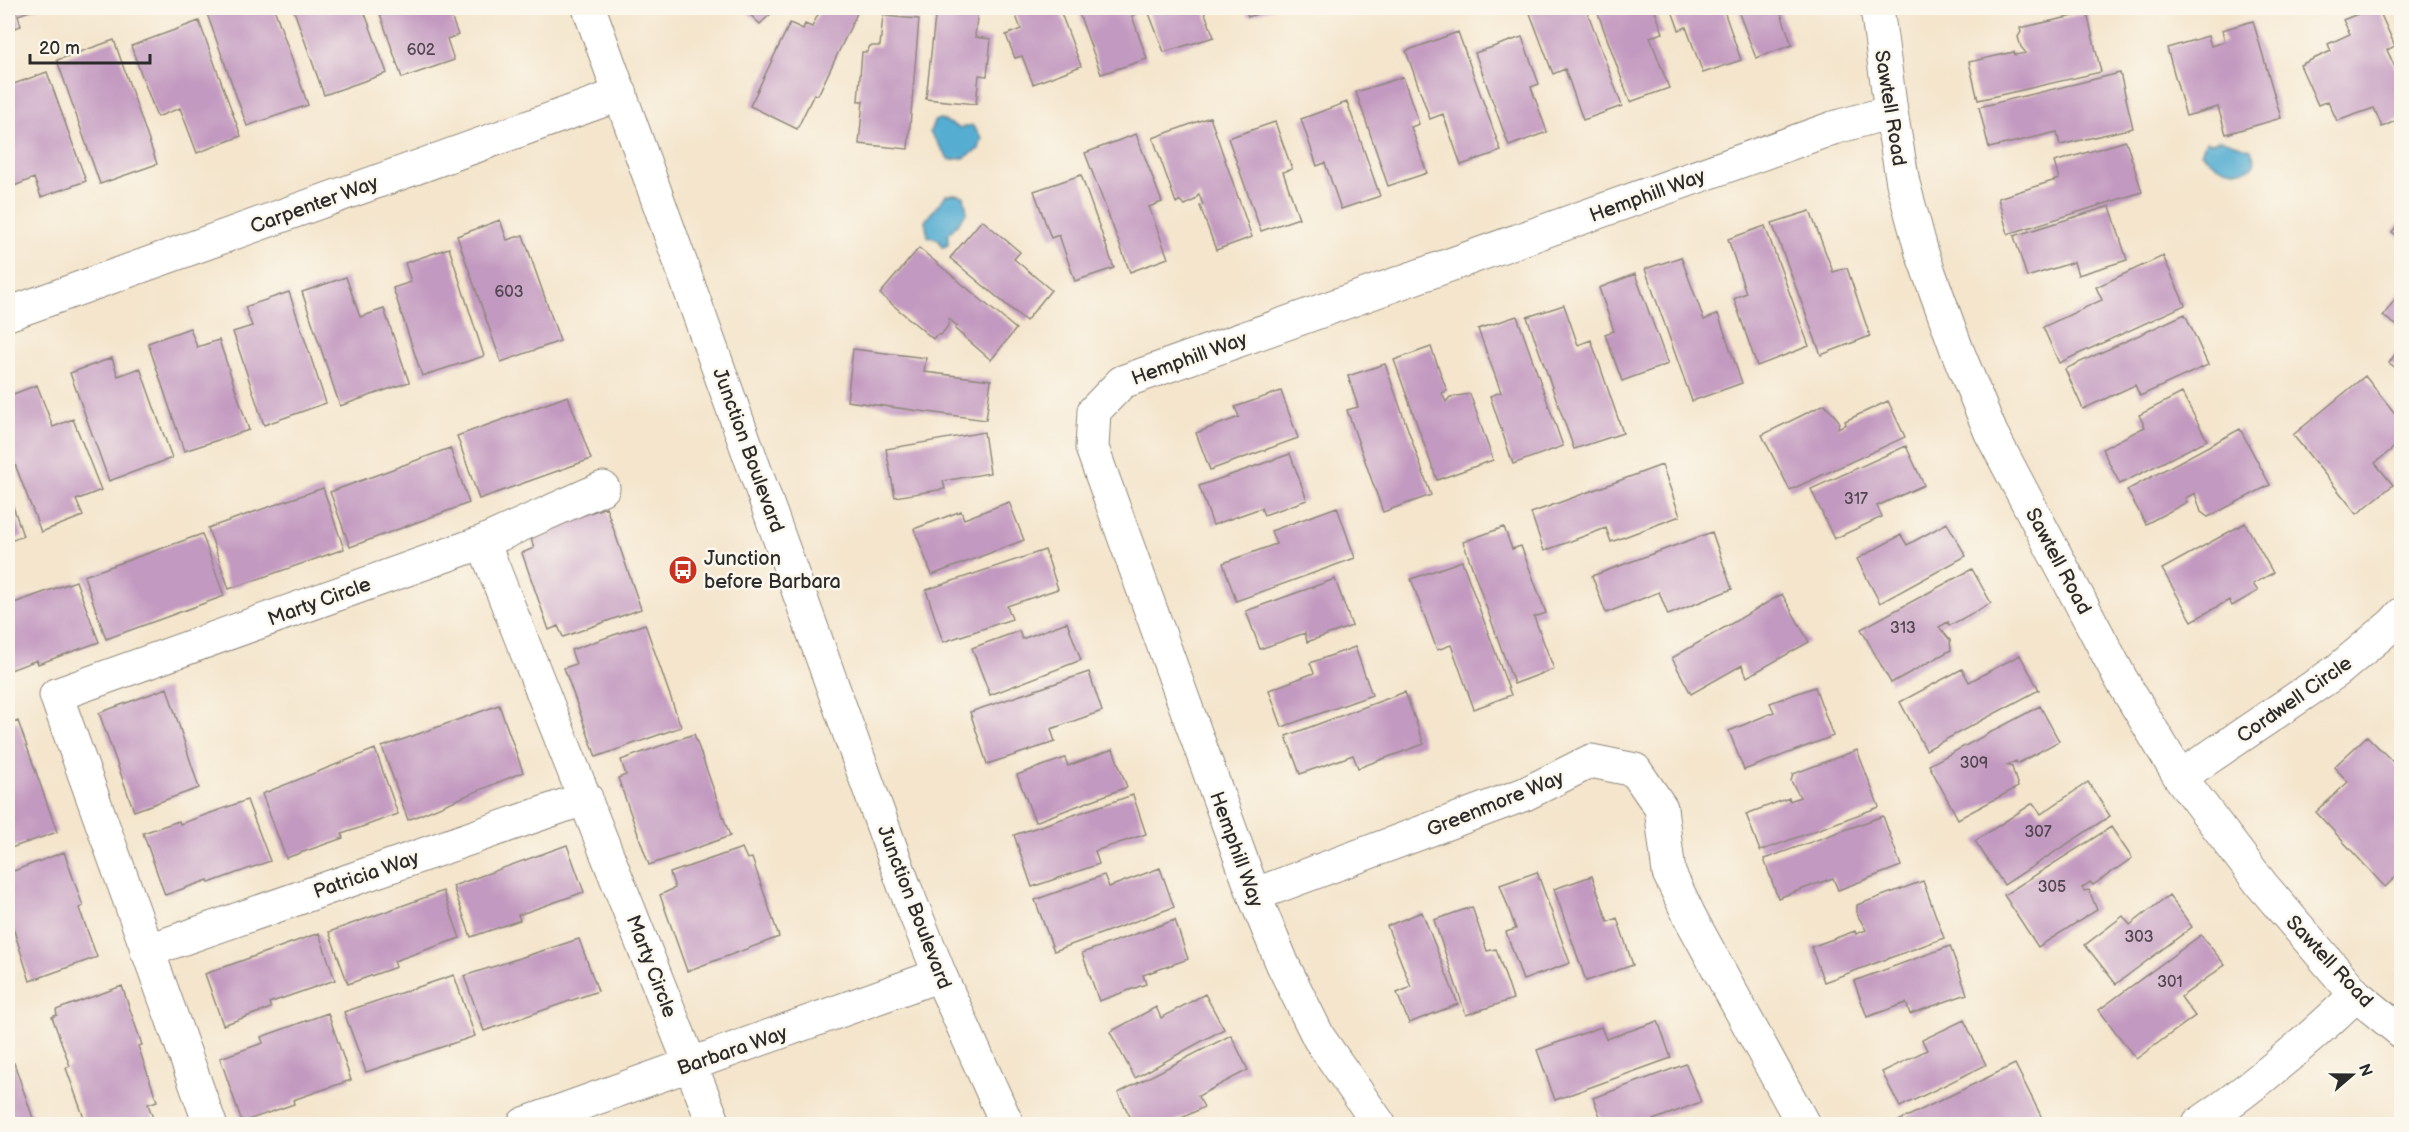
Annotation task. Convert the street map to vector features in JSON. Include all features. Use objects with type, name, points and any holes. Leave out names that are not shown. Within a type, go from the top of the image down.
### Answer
[{"type":"street","name":"Junction Boulevard","points":[[589,8],[893,854],[940,975],[1007,1125]]},
{"type":"street","name":"Sawtell Road","points":[[1877,8],[1890,112],[1903,183],[1922,253],[1957,350],[1991,433],[2121,679],[2180,777],[2262,885],[2356,995],[2402,1032]]},
{"type":"street","name":"Carpenter Way","points":[[8,314],[621,94]]},
{"type":"street","name":"Hemphill Way","points":[[1379,1125],[1319,1038],[1283,965],[1254,895],[1092,448],[1094,411],[1122,382],[1822,132],[1890,112]]},
{"type":"street","points":[[483,542],[603,488]]},
{"type":"street","name":"Marty Circle","points":[[210,1125],[56,695],[483,542],[714,1125]]},
{"type":"street","name":"Cordwell Circle","points":[[2180,777],[2337,671],[2402,614]]},
{"type":"street","name":"Greenmore Way","points":[[1254,895],[1525,794],[1590,761],[1635,770],[1661,808],[1669,873],[1690,917],[1803,1125]]},
{"type":"street","name":"Patricia Way","points":[[147,951],[586,798]]},
{"type":"street","name":"Barbara Way","points":[[524,1125],[940,975]]},
{"type":"street","points":[[2199,1125],[2241,1096],[2315,1035],[2356,995]]},
{"type":"water","points":[[940,119],[960,128],[972,125],[982,138],[979,149],[964,158],[949,160],[930,132],[934,121]]},
{"type":"water","points":[[2220,139],[2251,149],[2255,162],[2251,168],[2232,170],[2216,165],[2201,153],[2206,141],[2212,143]]},
{"type":"water","points":[[946,195],[964,196],[967,212],[948,235],[948,245],[943,247],[938,239],[928,237],[925,221]]},
{"type":"building","points":[[8,8],[38,8],[18,15],[21,26],[8,30]]},
{"type":"building","points":[[205,8],[274,8],[308,105],[247,126]]},
{"type":"building","points":[[293,8],[363,8],[387,73],[324,95]]},
{"type":"building","points":[[378,8],[448,8],[458,35],[447,39],[454,60],[402,78]]},
{"type":"building","points":[[743,8],[777,8],[760,24]]},
{"type":"building","points":[[821,8],[859,9],[818,95],[814,94],[797,129],[750,106],[790,23],[803,29],[805,24],[812,27]]},
{"type":"building","points":[[936,8],[978,8],[975,37],[991,39],[987,76],[979,75],[976,104],[926,99]]},
{"type":"building","points":[[1013,8],[1059,8],[1081,66],[1033,84],[1022,56],[1015,58],[1006,35],[1021,29]]},
{"type":"building","points":[[1077,8],[1133,8],[1135,14],[1132,16],[1147,59],[1101,74]]},
{"type":"building","points":[[1147,8],[1203,8],[1214,37],[1164,52]]},
{"type":"building","points":[[1245,8],[1274,8],[1248,17]]},
{"type":"building","points":[[1528,8],[1586,8],[1622,106],[1583,120],[1565,69],[1553,74]]},
{"type":"building","points":[[1596,8],[1654,8],[1663,33],[1650,37],[1669,88],[1630,102]]},
{"type":"building","points":[[1671,8],[1723,8],[1741,60],[1703,73],[1686,27],[1679,30]]},
{"type":"building","points":[[1737,8],[1779,8],[1792,45],[1756,58]]},
{"type":"building","points":[[2372,8],[2378,8],[2395,46],[2387,50],[2402,82],[2402,118],[2382,127],[2374,108],[2337,121],[2328,101],[2318,105],[2300,65],[2331,51],[2328,44],[2350,34],[2343,20]]},
{"type":"building","points":[[2087,13],[2101,72],[1978,100],[1969,62],[2014,52],[2015,55],[2026,53],[2018,37],[2021,32],[2020,28]]},
{"type":"building","points":[[883,16],[919,19],[908,149],[859,144],[863,101],[858,101],[862,52],[867,52],[870,46],[880,46]]},
{"type":"building","points":[[199,21],[241,136],[197,153],[180,108],[157,117],[131,46]]},
{"type":"building","points":[[2253,21],[2281,118],[2226,134],[2218,107],[2186,116],[2167,48],[2208,36],[2211,46],[2225,42],[2222,30]]},
{"type":"building","points":[[1458,32],[1501,151],[1461,165],[1443,114],[1430,119],[1406,51]]},
{"type":"building","points":[[1522,37],[1539,84],[1531,87],[1547,132],[1509,146],[1475,53]]},
{"type":"building","points":[[114,40],[157,164],[100,184],[57,60]]},
{"type":"building","points":[[47,72],[86,181],[41,197],[34,178],[14,186],[8,167],[8,86]]},
{"type":"building","points":[[2120,73],[2133,128],[2060,145],[2057,132],[1989,148],[1979,107]]},
{"type":"building","points":[[1403,77],[1419,124],[1411,127],[1427,173],[1388,186],[1356,92]]},
{"type":"building","points":[[1347,102],[1380,196],[1341,209],[1325,163],[1317,166],[1301,119]]},
{"type":"building","points":[[1210,117],[1252,237],[1216,250],[1200,206],[1203,205],[1199,194],[1195,200],[1185,205],[1180,201],[1176,203],[1153,138]]},
{"type":"building","points":[[1275,122],[1292,169],[1283,172],[1299,218],[1261,231],[1228,138]]},
{"type":"building","points":[[1136,134],[1162,202],[1149,207],[1168,258],[1130,272],[1085,153]]},
{"type":"building","points":[[2126,141],[2142,192],[2008,234],[1998,198],[2059,179],[2054,162]]},
{"type":"building","points":[[1081,175],[1114,268],[1075,281],[1059,235],[1051,238],[1034,191]]},
{"type":"building","points":[[2110,206],[2127,260],[2078,275],[2074,262],[2027,277],[2014,236]]},
{"type":"building","points":[[1810,211],[1833,272],[1847,268],[1870,336],[1821,355],[1772,223]]},
{"type":"building","points":[[2402,219],[2402,239],[2392,232]]},
{"type":"building","points":[[500,220],[507,240],[523,235],[560,341],[501,362],[457,236]]},
{"type":"building","points":[[982,220],[1020,252],[1014,259],[1051,290],[1026,321],[950,258]]},
{"type":"building","points":[[1765,226],[1809,346],[1757,366],[1734,299],[1746,293],[1728,239]]},
{"type":"building","points":[[449,248],[484,356],[422,376],[393,288],[411,282],[405,263]]},
{"type":"building","points":[[919,248],[1016,329],[991,360],[955,329],[957,326],[949,319],[948,326],[941,335],[936,335],[933,339],[880,294]]},
{"type":"building","points":[[2163,256],[2185,305],[2059,363],[2043,327],[2102,300],[2096,287]]},
{"type":"building","points":[[1681,257],[1704,320],[1718,314],[1742,383],[1692,401],[1645,269]]},
{"type":"building","points":[[1635,274],[1668,364],[1622,381],[1605,334],[1614,331],[1599,288]]},
{"type":"building","points":[[346,277],[360,317],[384,309],[409,382],[340,406],[302,292]]},
{"type":"building","points":[[2402,289],[2402,329],[2383,316]]},
{"type":"building","points":[[289,292],[326,403],[264,425],[233,332],[252,326],[245,307]]},
{"type":"building","points":[[1564,305],[1578,345],[1591,340],[1623,433],[1574,449],[1527,317]]},
{"type":"building","points":[[2185,314],[2208,365],[2140,396],[2135,385],[2083,409],[2065,369]]},
{"type":"building","points":[[1517,316],[1563,446],[1513,464],[1490,396],[1501,392],[1478,329]]},
{"type":"building","points":[[190,328],[197,347],[219,340],[249,430],[184,451],[148,343]]},
{"type":"building","points":[[2402,344],[2402,372],[2389,363]]},
{"type":"building","points":[[1431,347],[1447,391],[1442,393],[1446,402],[1450,397],[1470,394],[1493,460],[1437,480],[1394,360]]},
{"type":"building","points":[[853,349],[926,358],[924,372],[991,380],[986,420],[847,401]]},
{"type":"building","points":[[112,358],[118,376],[140,368],[172,458],[109,481],[70,373]]},
{"type":"building","points":[[1385,364],[1431,495],[1383,512],[1347,410],[1358,407],[1348,376]]},
{"type":"building","points":[[2365,376],[2402,422],[2402,441],[2375,463],[2393,485],[2357,514],[2293,435]]},
{"type":"building","points":[[37,385],[53,427],[73,419],[101,490],[76,500],[83,516],[41,532],[8,446],[8,396]]},
{"type":"building","points":[[1281,391],[1298,438],[1210,470],[1196,433],[1239,417],[1235,407]]},
{"type":"building","points":[[2182,393],[2207,440],[2120,484],[2102,449],[2145,427],[2139,415]]},
{"type":"building","points":[[568,396],[591,459],[479,499],[457,436]]},
{"type":"building","points":[[1888,401],[1905,437],[1790,490],[1762,435],[1825,404],[1839,421],[1838,428],[1846,424],[1845,421]]},
{"type":"building","points":[[2240,429],[2270,485],[2208,517],[2201,512],[2195,493],[2185,498],[2187,502],[2146,524],[2127,490]]},
{"type":"building","points":[[984,432],[990,473],[943,481],[945,489],[895,497],[886,449]]},
{"type":"building","points":[[1906,446],[1924,485],[1877,506],[1882,517],[1834,539],[1811,489]]},
{"type":"building","points":[[450,448],[469,503],[350,547],[330,492]]},
{"type":"building","points":[[1290,454],[1307,500],[1264,515],[1261,508],[1213,525],[1199,486]]},
{"type":"building","points":[[1662,465],[1680,516],[1611,542],[1606,528],[1544,551],[1531,513]]},
{"type":"building","points":[[323,488],[344,549],[229,589],[208,528]]},
{"type":"building","points":[[8,491],[23,536],[8,542]]},
{"type":"building","points":[[1009,502],[1024,540],[932,575],[914,529],[961,511],[964,519]]},
{"type":"building","points":[[606,507],[641,609],[563,637],[558,626],[549,630],[522,553],[534,548],[530,535]]},
{"type":"building","points":[[1337,507],[1355,558],[1236,601],[1223,563],[1276,544],[1271,531]]},
{"type":"building","points":[[1947,523],[1966,556],[1880,603],[1857,559],[1901,535],[1907,545]]},
{"type":"building","points":[[2245,523],[2273,573],[2253,584],[2258,591],[2232,606],[2229,600],[2192,621],[2162,569]]},
{"type":"building","points":[[1504,527],[1512,549],[1521,546],[1546,613],[1534,617],[1554,669],[1514,684],[1463,542]]},
{"type":"building","points":[[1712,532],[1732,589],[1668,615],[1659,592],[1606,613],[1592,576]]},
{"type":"building","points":[[202,534],[224,596],[106,639],[84,576]]},
{"type":"building","points":[[1045,550],[1058,589],[1007,606],[1012,619],[943,642],[926,590]]},
{"type":"building","points":[[1462,561],[1511,695],[1474,709],[1451,645],[1437,650],[1411,579]]},
{"type":"building","points":[[1972,569],[1991,603],[1949,626],[1948,622],[1939,627],[1950,640],[1951,650],[1891,683],[1861,629]]},
{"type":"building","points":[[1335,579],[1352,626],[1307,642],[1305,633],[1260,649],[1246,611]]},
{"type":"building","points":[[76,581],[99,642],[38,664],[37,660],[8,671],[8,600],[11,604]]},
{"type":"building","points":[[1782,594],[1809,642],[1747,677],[1742,665],[1691,694],[1672,658]]},
{"type":"building","points":[[1067,622],[1081,660],[990,695],[972,648],[1019,631],[1022,639]]},
{"type":"building","points":[[645,624],[681,727],[596,757],[564,668],[576,664],[571,650]]},
{"type":"building","points":[[1355,647],[1372,695],[1282,727],[1269,690],[1314,673],[1310,663]]},
{"type":"building","points":[[2020,655],[2039,690],[1926,750],[1900,702],[1962,669],[1969,682]]},
{"type":"building","points":[[1089,672],[1102,711],[1051,729],[1055,742],[987,764],[970,712]]},
{"type":"building","points":[[1815,687],[1833,736],[1744,770],[1729,731],[1774,712],[1770,703]]},
{"type":"building","points":[[167,688],[199,788],[134,811],[99,713]]},
{"type":"building","points":[[1405,692],[1424,744],[1358,768],[1353,755],[1300,774],[1286,736]]},
{"type":"building","points":[[499,705],[523,772],[408,820],[382,747]]},
{"type":"building","points":[[2040,706],[2059,741],[2017,764],[2016,761],[2007,765],[2012,767],[2018,787],[1958,819],[1929,765]]},
{"type":"building","points":[[18,721],[57,832],[8,849],[8,725]]},
{"type":"building","points":[[694,734],[730,836],[649,865],[618,778],[626,775],[621,760]]},
{"type":"building","points":[[2367,736],[2402,771],[2402,813],[2397,817],[2402,822],[2402,871],[2385,887],[2316,812],[2348,782],[2334,767]]},
{"type":"building","points":[[375,749],[398,814],[342,834],[343,838],[286,858],[262,794]]},
{"type":"building","points":[[1113,749],[1127,787],[1035,822],[1017,775],[1065,758],[1068,766]]},
{"type":"building","points":[[1857,750],[1879,807],[1760,851],[1746,814],[1789,798],[1790,801],[1800,797],[1791,781],[1793,774]]},
{"type":"building","points":[[2088,782],[2110,816],[2004,885],[1975,841],[2033,803],[2041,814]]},
{"type":"building","points":[[1133,795],[1146,834],[1095,851],[1099,864],[1032,887],[1014,835]]},
{"type":"building","points":[[247,800],[270,861],[209,883],[208,880],[165,895],[143,833],[179,821],[180,824]]},
{"type":"building","points":[[1883,816],[1901,866],[1838,890],[1833,878],[1778,898],[1764,859]]},
{"type":"building","points":[[2111,827],[2132,858],[2093,885],[2090,882],[2082,888],[2084,891],[2089,890],[2097,910],[2038,947],[2004,895]]},
{"type":"building","points":[[567,845],[584,892],[518,915],[520,920],[471,937],[453,886]]},
{"type":"building","points":[[742,848],[747,859],[752,858],[779,937],[687,971],[660,895],[675,888],[670,873]]},
{"type":"building","points":[[64,852],[83,906],[79,908],[97,957],[30,981],[8,912],[8,873]]},
{"type":"building","points":[[1160,868],[1174,907],[1054,951],[1035,900],[1104,875],[1109,887]]},
{"type":"building","points":[[1537,872],[1570,963],[1523,980],[1506,932],[1516,929],[1500,885]]},
{"type":"building","points":[[1592,876],[1608,922],[1617,918],[1633,965],[1586,981],[1554,889]]},
{"type":"building","points":[[1923,881],[1944,938],[1824,982],[1811,947],[1855,931],[1856,934],[1866,930],[1857,914],[1857,905]]},
{"type":"building","points":[[443,891],[460,938],[394,961],[396,967],[348,984],[329,932]]},
{"type":"building","points":[[2169,895],[2192,927],[2116,984],[2085,945],[2123,916],[2130,925]]},
{"type":"building","points":[[1472,907],[1487,951],[1496,949],[1513,999],[1466,1015],[1434,920]]},
{"type":"building","points":[[1422,912],[1458,1004],[1409,1023],[1397,993],[1411,987],[1387,926]]},
{"type":"building","points":[[1175,920],[1188,959],[1143,975],[1146,984],[1099,1001],[1082,953]]},
{"type":"building","points":[[319,933],[335,980],[269,1003],[271,1008],[223,1025],[205,974]]},
{"type":"building","points":[[2201,935],[2225,965],[2181,997],[2195,1016],[2136,1059],[2099,1010]]},
{"type":"building","points":[[579,939],[598,991],[484,1031],[464,976]]},
{"type":"building","points":[[1950,946],[1967,994],[1910,1014],[1906,1003],[1867,1017],[1854,981]]},
{"type":"building","points":[[454,975],[475,1036],[366,1072],[344,1012]]},
{"type":"building","points":[[122,986],[142,1045],[138,1046],[157,1101],[148,1104],[155,1124],[77,1124],[85,1121],[66,1068],[70,1066],[52,1017],[57,1015],[56,1010]]},
{"type":"building","points":[[1205,994],[1224,1029],[1135,1078],[1110,1032],[1156,1007],[1161,1018]]},
{"type":"building","points":[[328,1013],[351,1080],[293,1100],[294,1104],[242,1122],[220,1058],[263,1043],[261,1037]]},
{"type":"building","points":[[1964,1020],[1986,1065],[1900,1107],[1882,1072],[1927,1050],[1922,1040]]},
{"type":"building","points":[[1658,1021],[1671,1058],[1555,1100],[1537,1050],[1601,1027],[1606,1039]]},
{"type":"building","points":[[1231,1035],[1248,1070],[1198,1096],[1204,1107],[1170,1124],[1134,1124],[1118,1093]]},
{"type":"building","points":[[14,1063],[35,1124],[8,1124],[8,1065]]},
{"type":"building","points":[[1686,1064],[1701,1102],[1653,1120],[1655,1124],[1603,1124],[1593,1098]]},
{"type":"building","points":[[2015,1064],[2044,1122],[2038,1124],[1900,1124],[1898,1121]]},
{"type":"place","name":"Junction before Barbara","points":[[683,570]]}]
